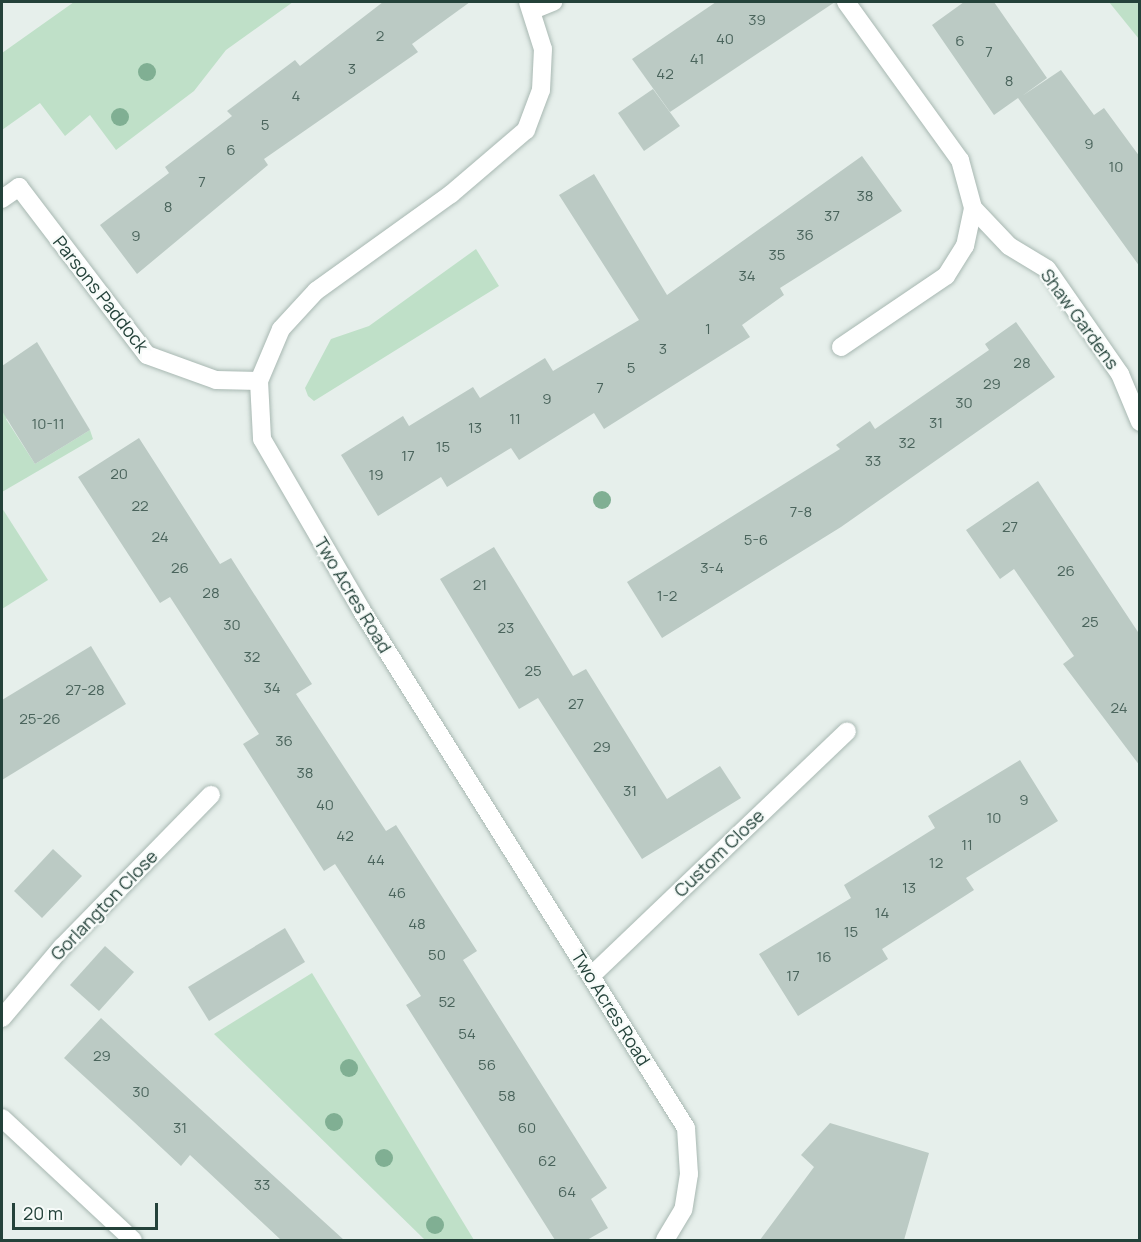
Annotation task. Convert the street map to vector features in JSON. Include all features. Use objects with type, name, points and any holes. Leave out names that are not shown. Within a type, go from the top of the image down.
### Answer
[{"type":"street","points":[[530,6],[553,2]]},
{"type":"street","name":"Shaw Gardens","points":[[841,347],[946,276],[965,246],[973,208],[960,160],[846,2]]},
{"type":"street","name":"Two Acres Road","points":[[530,6],[543,49],[541,90],[526,130],[451,194],[316,291],[281,329],[259,381],[262,439],[279,472],[686,1128],[689,1174],[683,1210],[665,1240]]},
{"type":"street","name":"Parsons Paddock","points":[[2,199],[19,187],[147,355],[216,380],[259,381]]},
{"type":"street","name":"Shaw Gardens","points":[[973,208],[1009,246],[1047,269],[1120,374],[1140,422]]},
{"type":"street","name":"Custom Close","points":[[591,976],[847,731]]},
{"type":"street","name":"Gorlangton Close","points":[[2,1018],[62,946],[211,795]]},
{"type":"street","points":[[2,1119],[133,1240]]},
{"type":"green space","points":[[74,2],[293,2],[226,50],[194,91],[116,150],[90,115],[65,136],[40,103],[2,130],[2,53]]},
{"type":"green space","points":[[1109,2],[1139,2],[1139,39]]},
{"type":"green space","points":[[476,249],[499,286],[314,401],[308,396],[305,388],[331,339],[369,326]]},
{"type":"green space","points":[[2,400],[12,415],[6,419],[35,464],[90,430],[93,439],[2,492]]},
{"type":"green space","points":[[2,508],[48,580],[2,609]]},
{"type":"green space","points":[[312,973],[474,1240],[425,1240],[214,1034]]},
{"type":"building","points":[[383,2],[470,2],[412,44],[418,52],[264,159],[268,165],[137,274],[100,225],[169,173],[165,167],[232,116],[227,111],[295,60],[300,66]]},
{"type":"building","points":[[716,2],[835,2],[670,112],[632,59]]},
{"type":"building","points":[[964,2],[994,2],[1047,78],[1022,96],[1061,70],[1094,115],[1104,108],[1140,157],[1140,267],[1018,98],[994,115],[932,25]]},
{"type":"building","points":[[653,89],[680,126],[644,151],[618,113]]},
{"type":"building","points":[[862,156],[902,211],[780,288],[784,295],[742,325],[750,337],[604,429],[594,413],[519,460],[511,448],[447,487],[441,477],[378,516],[341,455],[403,416],[409,426],[473,387],[480,398],[545,358],[553,371],[639,320],[559,195],[594,174],[667,295]]},
{"type":"building","points":[[1016,322],[1055,377],[841,527],[662,638],[627,582],[840,449],[836,445],[870,421],[875,429],[989,350],[985,344]]},
{"type":"building","points":[[37,342],[90,430],[35,464],[2,411],[2,366]]},
{"type":"building","points":[[139,438],[220,564],[231,558],[312,684],[296,694],[386,831],[396,825],[477,951],[463,960],[607,1188],[591,1199],[608,1228],[587,1240],[555,1240],[406,1005],[421,996],[335,864],[324,871],[243,744],[259,734],[170,597],[160,603],[78,477]]},
{"type":"building","points":[[1038,481],[1140,635],[1140,766],[1063,664],[1074,656],[1014,569],[1000,579],[966,530]]},
{"type":"building","points":[[494,547],[573,676],[586,669],[667,799],[720,766],[741,798],[642,859],[538,698],[519,709],[440,579]]},
{"type":"building","points":[[91,646],[126,704],[2,780],[2,700]]},
{"type":"building","points":[[1020,760],[1058,821],[966,878],[974,890],[882,949],[888,959],[798,1016],[759,954],[851,898],[844,885],[935,828],[928,816]]},
{"type":"building","points":[[53,849],[82,876],[42,918],[14,891]]},
{"type":"building","points":[[285,928],[305,962],[209,1021],[188,987]]},
{"type":"building","points":[[105,946],[134,972],[99,1011],[70,985]]},
{"type":"building","points":[[101,1018],[344,1240],[281,1240],[190,1155],[181,1166],[64,1058]]},
{"type":"building","points":[[830,1123],[929,1153],[904,1240],[760,1240],[814,1167],[801,1155]]}]
